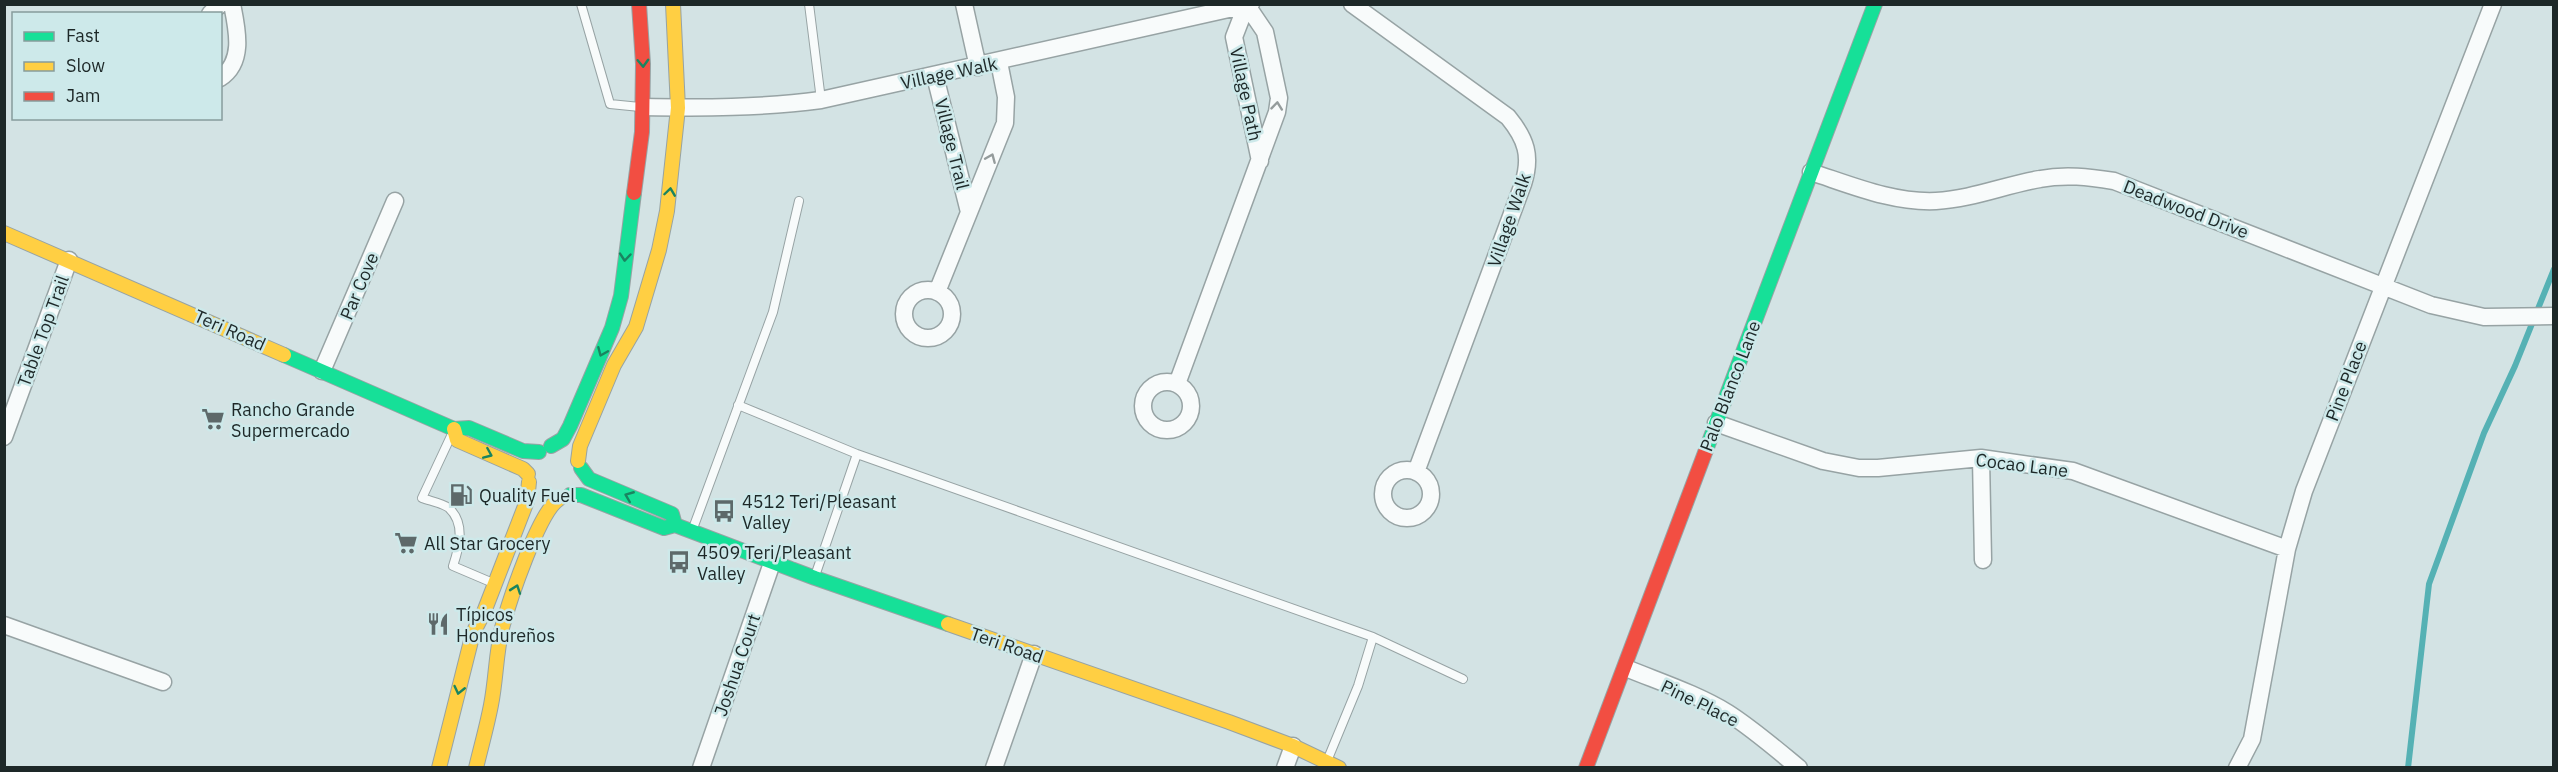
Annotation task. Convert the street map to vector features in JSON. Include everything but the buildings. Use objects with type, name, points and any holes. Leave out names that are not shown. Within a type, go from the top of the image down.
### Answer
[{"type":"street","points":[[222,76],[232,66],[237,49],[238,34],[232,4]]},
{"type":"street","points":[[439,768],[473,633],[484,612],[528,501],[532,459],[562,440],[570,426],[612,328],[619,306],[636,181],[643,107],[639,4]]},
{"type":"street","points":[[476,768],[492,706],[502,629],[521,572],[543,518],[552,503],[565,497],[580,482],[580,446],[614,365],[636,327],[648,289],[667,211],[678,108],[674,4]]},
{"type":"street","points":[[964,4],[978,67]]},
{"type":"street","name":"Village Walk","points":[[1352,4],[1508,117],[1521,134],[1528,152],[1528,166],[1523,184],[1416,472]]},
{"type":"street","name":"Palo Blanco Lane","points":[[1586,768],[1626,668],[1875,4]]},
{"type":"street","name":"Pine Place","points":[[2237,768],[2252,739],[2287,549],[2304,491],[2493,4]]},
{"type":"street","name":"Village Walk","points":[[643,107],[772,107],[821,100],[978,67],[1248,5]]},
{"type":"street","name":"Village Path","points":[[1248,5],[1234,37],[1260,161]]},
{"type":"street","name":"Village Path","points":[[1248,5],[1265,32],[1279,98],[1272,131],[1260,161]]},
{"type":"street","name":"Village Trail","points":[[937,292],[1005,123],[1006,97],[999,62]]},
{"type":"street","name":"Village Trail","points":[[935,76],[969,212]]},
{"type":"street","points":[[1177,384],[1260,161]]},
{"type":"street","name":"Deadwood Drive","points":[[1811,172],[1873,193],[1905,199],[1935,201],[1965,198],[2041,178],[2067,176],[2114,181],[2432,305],[2484,317],[2553,316]]},
{"type":"street","name":"Par Cove","points":[[322,371],[395,201]]},
{"type":"street","name":"Teri Road","points":[[4,233],[454,429],[469,428],[523,451],[545,449]]},
{"type":"street","name":"Table Top Trail","points":[[4,437],[69,260]]},
{"type":"street","name":"Cocao Lane","points":[[1716,423],[1823,461],[1859,468],[1981,458],[2073,471],[2287,549]]},
{"type":"street","name":"Teri Road","points":[[454,429],[457,440],[523,469],[529,478]]},
{"type":"street","points":[[545,449],[564,448],[580,464]]},
{"type":"street","points":[[1981,458],[1983,560]]},
{"type":"street","name":"Teri Road","points":[[580,464],[585,476],[598,484],[672,514],[675,525]]},
{"type":"street","points":[[529,478],[540,495],[549,499],[565,497]]},
{"type":"street","name":"Teri Road","points":[[565,497],[581,495],[664,528],[675,525],[772,563],[1293,746],[1333,764]]},
{"type":"street","name":"Joshua Court","points":[[701,768],[772,563]]},
{"type":"street","points":[[4,625],[163,682]]},
{"type":"street","points":[[994,768],[1034,654]]},
{"type":"street","name":"Pine Place","points":[[1626,668],[1727,712],[1799,768]]},
{"type":"street","points":[[1285,768],[1293,746]]},
{"type":"lane","points":[[581,4],[610,104],[643,107]]},
{"type":"lane","points":[[809,4],[821,100]]},
{"type":"lane","points":[[691,532],[772,312],[798,201]]},
{"type":"lane","points":[[738,405],[857,454],[1373,637],[1462,679]]},
{"type":"lane","points":[[454,429],[422,498],[448,508],[460,525],[459,547],[453,567],[494,583]]},
{"type":"lane","points":[[815,578],[857,454]]},
{"type":"lane","points":[[1333,764],[1373,637]]},
{"type":"waterway","points":[[2408,768],[2429,584],[2484,433],[2515,366],[2554,269]]},
{"type":"traffic: fast","points":[[1706,450],[1875,4]]},
{"type":"traffic: fast","points":[[551,446],[563,439],[570,426],[612,328],[621,296],[634,193]]},
{"type":"traffic: fast","points":[[284,355],[454,429],[469,428],[523,451],[539,452]]},
{"type":"traffic: fast","points":[[581,468],[589,479],[672,514],[675,525]]},
{"type":"traffic: fast","points":[[570,495],[581,495],[664,528],[675,525],[815,578],[948,624]]},
{"type":"traffic: slow","points":[[578,461],[580,446],[614,365],[636,327],[659,250],[667,211],[678,108],[673,4]]},
{"type":"traffic: slow","points":[[4,233],[284,355]]},
{"type":"traffic: slow","points":[[454,429],[457,440],[523,469],[528,474]]},
{"type":"traffic: slow","points":[[439,768],[473,633],[484,612],[527,501],[529,482]]},
{"type":"traffic: slow","points":[[476,768],[491,705],[500,637],[506,615],[534,538],[551,507],[559,499]]},
{"type":"traffic: slow","points":[[948,624],[1229,722],[1293,746],[1339,768]]},
{"type":"traffic: jam","points":[[634,193],[642,132],[643,64],[639,4]]},
{"type":"traffic: jam","points":[[1586,768],[1706,450]]},
{"type":"place","name":"Rancho Grande Supermercado","points":[[213,419]]},
{"type":"place","name":"Quality Fuel","points":[[461,495]]},
{"type":"place","name":"4512 Teri/Pleasant Valley","points":[[724,511]]},
{"type":"place","name":"All Star Grocery","points":[[406,543]]},
{"type":"place","name":"4509 Teri/Pleasant Valley","points":[[679,562]]},
{"type":"place","name":"Típicos Hondureños","points":[[438,624]]}]
